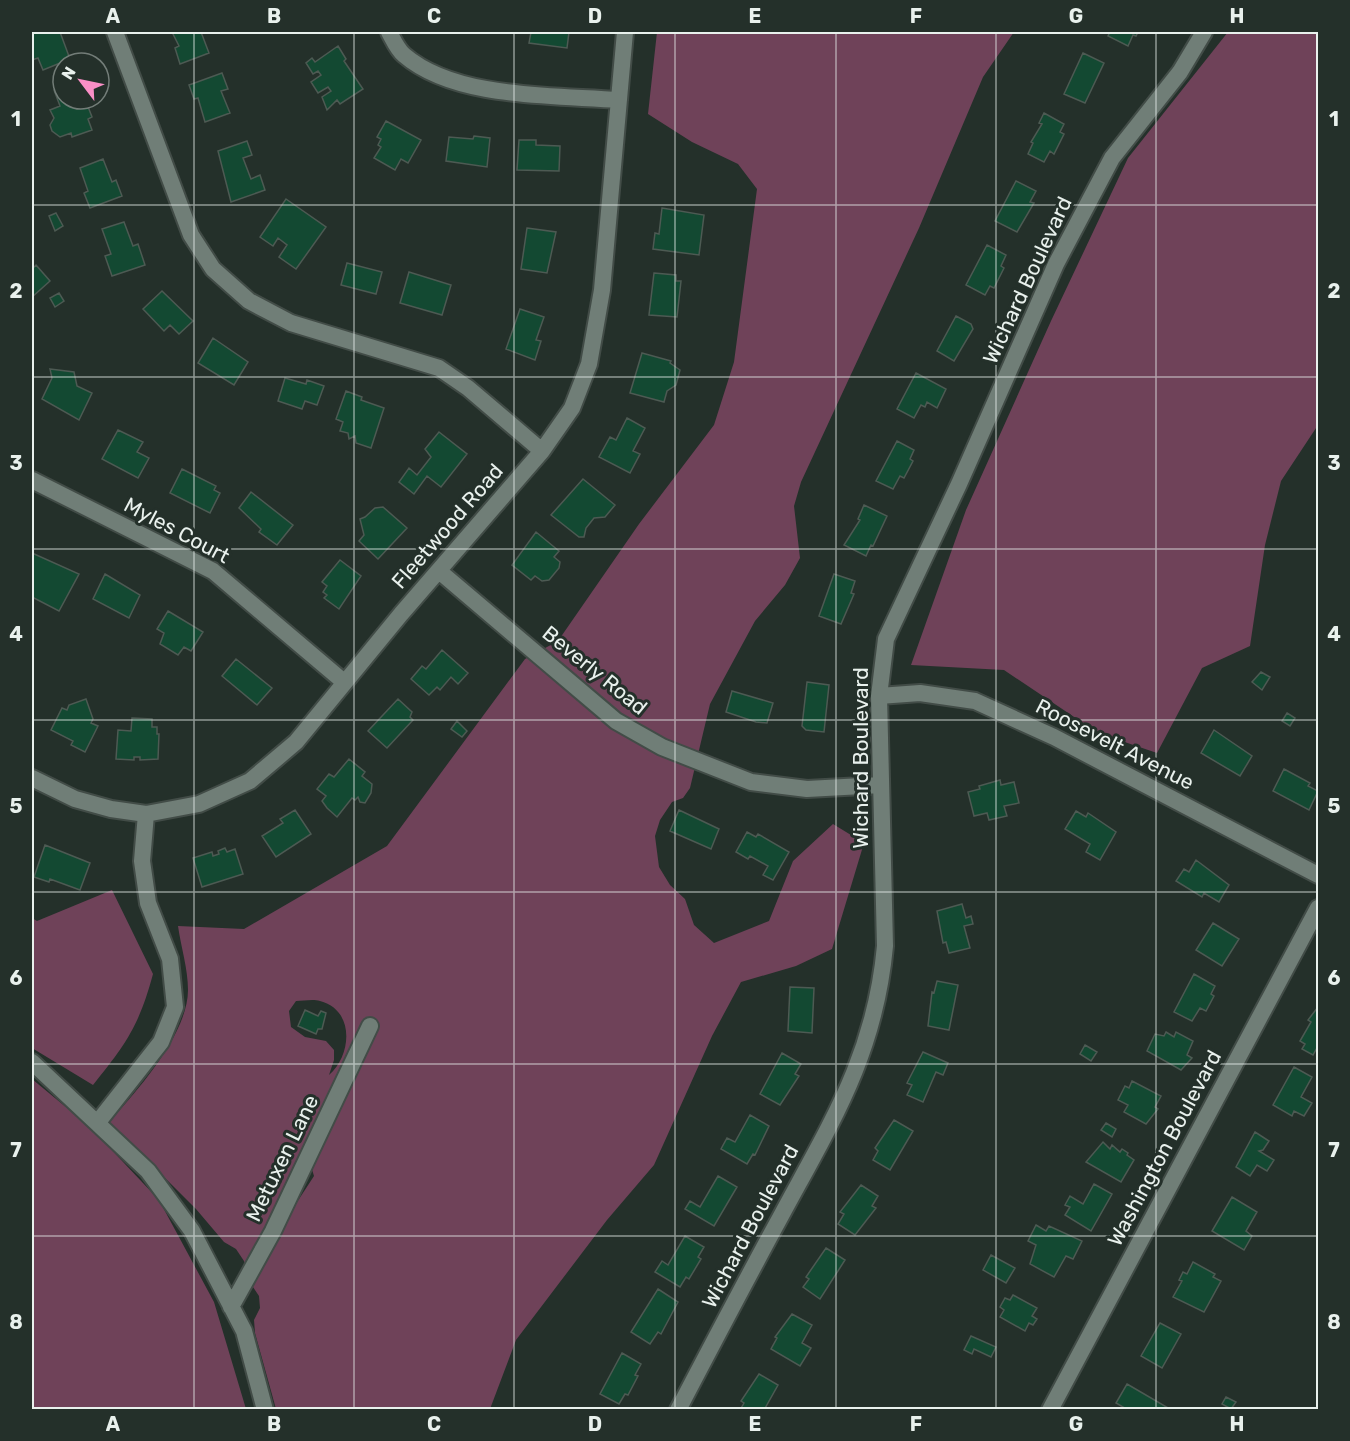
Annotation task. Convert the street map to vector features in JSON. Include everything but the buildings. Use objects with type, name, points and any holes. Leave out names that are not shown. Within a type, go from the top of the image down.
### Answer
[{"type":"street","points":[[115,32],[191,235],[213,269],[249,301],[291,323],[439,368],[468,388],[542,451]]},
{"type":"street","points":[[389,32],[402,54],[434,75],[468,87],[619,100]]},
{"type":"street","name":"Fleetwood Road","points":[[32,778],[75,799],[111,809],[146,814],[199,804],[250,781],[296,742],[344,682],[542,451],[572,408],[589,364],[602,290],[625,32]]},
{"type":"street","name":"Wichard Boulevard","points":[[678,1410],[850,1088],[871,1030],[881,983],[885,946],[879,696],[886,639],[959,484],[1056,264],[1112,158],[1180,72],[1204,32]]},
{"type":"street","name":"Myles Court","points":[[32,480],[213,571],[344,682]]},
{"type":"street","name":"Beverly Road","points":[[439,571],[616,721],[662,747],[751,782],[807,789],[881,785]]},
{"type":"street","name":"Roosevelt Avenue","points":[[879,696],[920,693],[975,700],[1054,737],[1318,875]]},
{"type":"street","points":[[98,1122],[161,1042],[175,1007],[170,959],[148,903],[142,861],[146,814]]},
{"type":"street","name":"Washington Boulevard","points":[[1050,1410],[1318,908]]},
{"type":"street","name":"Metuxen Lane","points":[[231,1307],[273,1231],[370,1026]]},
{"type":"street","points":[[32,1062],[148,1171],[192,1230],[244,1330],[265,1410]]},
{"type":"shaded area","points":[[657,32],[1014,32],[983,77],[919,228],[801,482],[794,506],[800,558],[785,585],[755,621],[710,704],[690,788],[683,798],[672,802],[660,820],[655,836],[659,867],[670,885],[685,899],[694,925],[714,943],[769,921],[793,861],[833,824],[864,843],[832,949],[796,966],[741,982],[712,1036],[654,1165],[607,1220],[516,1340],[490,1409],[276,1409],[255,1333],[254,1320],[260,1308],[259,1296],[251,1284],[244,1261],[236,1249],[224,1242],[196,1209],[109,1122],[159,1061],[180,1025],[186,1007],[188,982],[178,926],[244,929],[387,846],[525,659],[558,641],[639,524],[714,425],[734,362],[757,189],[738,164],[692,142],[648,114]],"holes":[[[317,1000],[331,1006],[344,1023],[346,1034],[342,1056],[329,1075],[334,1060],[334,1050],[326,1041],[305,1037],[291,1027],[289,1011],[296,1001]],[[310,1163],[314,1176],[286,1219],[279,1205],[283,1191],[293,1175]]]},
{"type":"shaded area","points":[[1228,32],[1318,32],[1318,425],[1281,481],[1265,545],[1250,646],[1202,668],[1157,753],[1098,733],[1004,670],[911,665],[966,510],[1051,321],[1128,158]]},
{"type":"shaded area","points":[[112,890],[153,974],[142,1008],[130,1034],[93,1085],[32,1048],[32,918],[37,921]]},
{"type":"shaded area","points":[[32,1079],[90,1127],[159,1200],[214,1302],[246,1409],[32,1409]]}]
